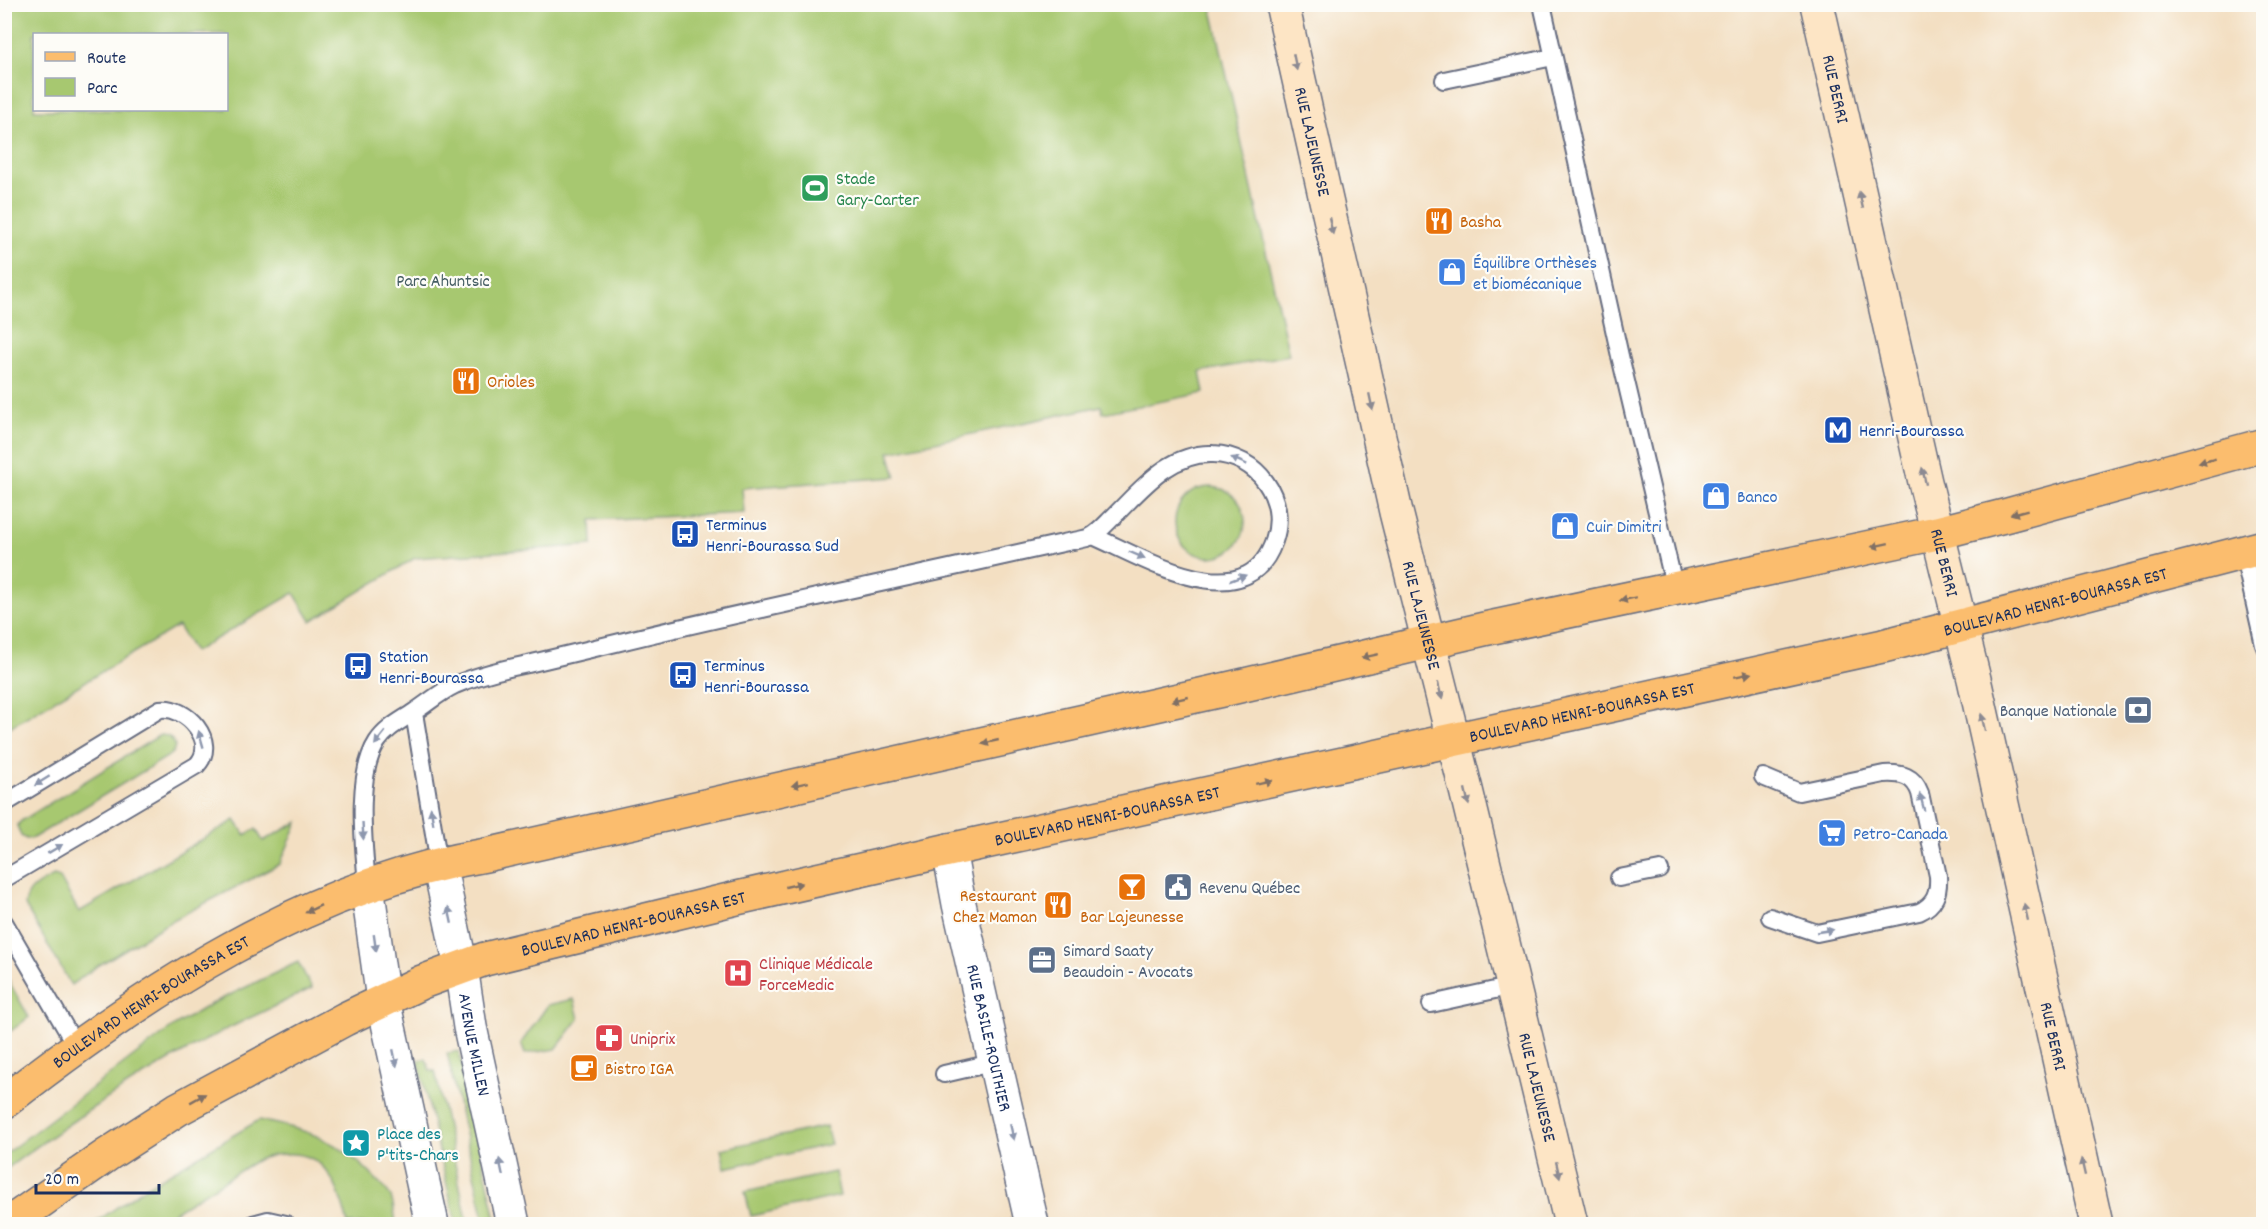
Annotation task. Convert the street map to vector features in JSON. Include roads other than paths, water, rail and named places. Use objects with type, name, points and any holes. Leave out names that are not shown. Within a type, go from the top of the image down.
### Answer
[{"type":"main road","name":"RUE LAJEUNESSE","points":[[1282,4],[1427,643],[1571,1224]]},
{"type":"main road","name":"RUE BERRI","points":[[1817,4],[2096,1224]]},
{"type":"main road","name":"BOULEVARD HENRI-BOURASSA EST","points":[[4,1102],[143,1001],[208,963],[317,906],[366,885],[440,864],[916,759],[1484,629],[1937,532],[2018,513],[2264,446]]},
{"type":"main road","name":"BOULEVARD HENRI-BOURASSA EST","points":[[8,1224],[177,1109],[254,1066],[383,1000],[485,958],[725,900],[949,850],[1883,646],[2253,549]]},
{"type":"street","name":"RUE BASILE-ROUTHIER","points":[[949,850],[1032,1224]]},
{"type":"street","name":"AVENUE MILLEN","points":[[440,864],[471,1027],[513,1224]]},
{"type":"street","points":[[366,885],[383,1000],[432,1224]]},
{"type":"lane","points":[[1542,4],[1620,356],[1675,589]]},
{"type":"lane","points":[[1444,80],[1553,57]]},
{"type":"lane","points":[[366,885],[363,804],[369,758],[374,745],[384,732],[452,686],[496,671],[708,621],[1093,536],[1162,470],[1191,455],[1229,456],[1247,463],[1260,474],[1276,503],[1278,522],[1275,541],[1268,556],[1246,575],[1230,581],[1215,582],[1181,574],[1093,536]]},
{"type":"lane","points":[[2253,549],[2264,645]]},
{"type":"lane","points":[[4,804],[160,709],[169,708],[179,711],[196,725],[201,735],[204,754],[203,760],[197,765],[4,879]]},
{"type":"lane","points":[[414,712],[440,864]]},
{"type":"lane","points":[[1763,777],[1799,792],[1884,774],[1895,773],[1911,778],[1917,783],[1920,793],[1939,890],[1927,909],[1919,912],[1817,933],[1770,917]]},
{"type":"lane","points":[[1619,878],[1660,870]]},
{"type":"lane","points":[[4,922],[77,1048]]},
{"type":"lane","points":[[1431,1004],[1513,986]]},
{"type":"lane","points":[[944,1074],[996,1062]]},
{"type":"lane","points":[[253,1224],[268,1220],[286,1224]]},
{"type":"place","name":"Stade Gary-Carter","points":[[815,188]]},
{"type":"place","name":"Basha","points":[[1439,221]]},
{"type":"place","name":"Équilibre Orthèses et biomécanique","points":[[1452,272]]},
{"type":"place","name":"Orioles","points":[[466,381]]},
{"type":"place","name":"Henri-Bourassa","points":[[1838,430]]},
{"type":"place","name":"Banco","points":[[1716,496]]},
{"type":"place","name":"Cuir Dimitri","points":[[1565,526]]},
{"type":"place","name":"Terminus Henri-Bourassa Sud","points":[[685,534]]},
{"type":"place","name":"Station Henri-Bourassa","points":[[358,666]]},
{"type":"place","name":"Terminus Henri-Bourassa","points":[[683,675]]},
{"type":"place","name":"Banque Nationale","points":[[2138,710]]},
{"type":"place","name":"Petro-Canada","points":[[1832,833]]},
{"type":"place","name":"Bar Lajeunesse","points":[[1132,887]]},
{"type":"place","name":"Revenu Québec","points":[[1178,887]]},
{"type":"place","name":"Restaurant Chez Maman","points":[[1058,905]]},
{"type":"place","name":"Simard Saaty Beaudoin - Avocats","points":[[1042,960]]},
{"type":"place","name":"Clinique Médicale ForceMedic","points":[[738,973]]},
{"type":"place","name":"Uniprix","points":[[609,1038]]},
{"type":"place","name":"Bistro IGA","points":[[584,1068]]},
{"type":"place","name":"Place des P'tits-Chars","points":[[356,1143]]},
{"type":"park label","name":"Parc Ahuntsic","points":[[443,280]]}]
